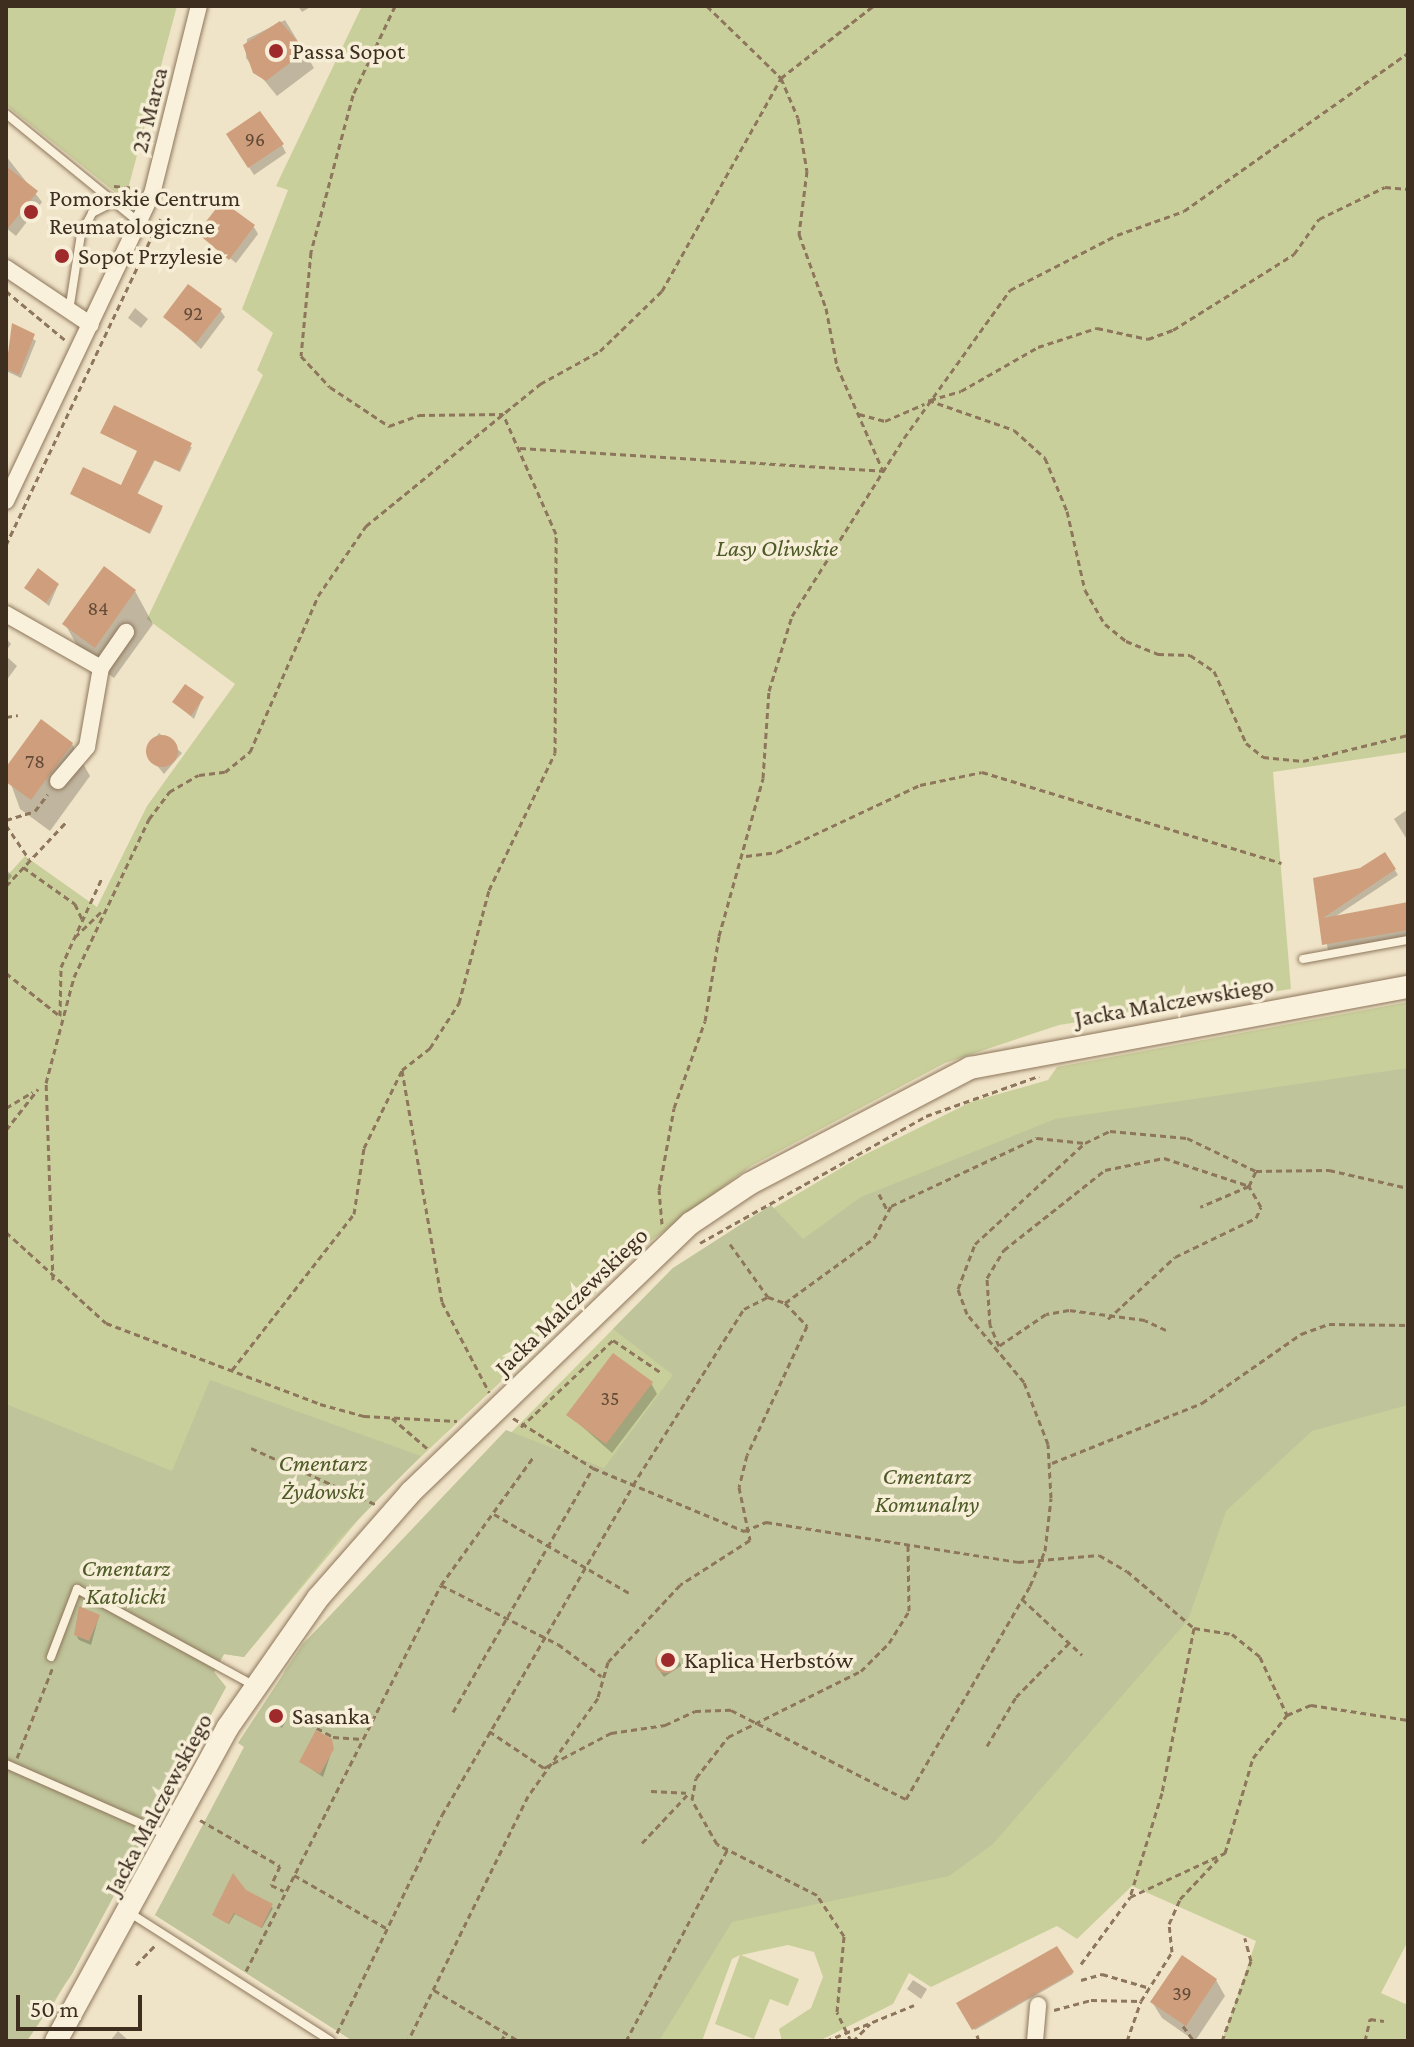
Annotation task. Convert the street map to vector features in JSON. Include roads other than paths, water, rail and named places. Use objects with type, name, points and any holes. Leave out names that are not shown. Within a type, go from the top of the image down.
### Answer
[{"type":"main road","name":"Jacka Malczewskiego","points":[[56,2041],[254,1686],[411,1492],[663,1247],[749,1184],[970,1068],[1408,987]]},
{"type":"street","name":"23 Marca","points":[[6,501],[140,223],[199,6]]},
{"type":"street","points":[[9,281],[91,325]]},
{"type":"street","points":[[6,614],[101,668]]},
{"type":"street","points":[[58,781],[87,747],[101,668],[126,632]]},
{"type":"street","points":[[1035,2041],[1038,2005]]},
{"type":"lane","points":[[6,114],[140,223]]},
{"type":"lane","points":[[69,312],[85,223],[114,202]]},
{"type":"lane","points":[[1303,959],[1408,940]]},
{"type":"lane","points":[[51,1657],[77,1589],[254,1686]]},
{"type":"lane","points":[[10,1765],[169,1836]]},
{"type":"lane","points":[[129,1912],[332,2041]]},
{"type":"place","name":"Passa Sopot","points":[[276,51]]},
{"type":"place","name":"Pomorskie Centrum Reumatologiczne","points":[[31,212]]},
{"type":"place","name":"Sopot Przylesie","points":[[62,256]]},
{"type":"place","name":"Kaplica Herbstów","points":[[668,1660]]},
{"type":"place","name":"Sasanka","points":[[276,1716]]},
{"type":"park label","name":"Lasy Oliwskie","points":[[777,548]]},
{"type":"park label","name":"Cmentarz Żydowski","points":[[323,1477]]},
{"type":"park label","name":"Cmentarz Komunalny","points":[[927,1490]]},
{"type":"park label","name":"Cmentarz Katolicki","points":[[126,1582]]}]
